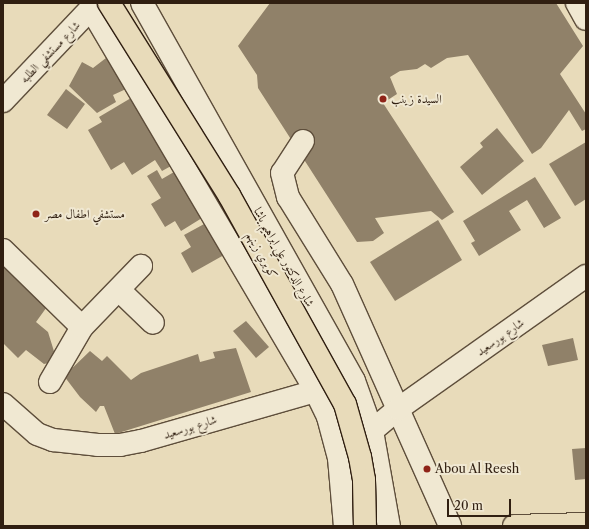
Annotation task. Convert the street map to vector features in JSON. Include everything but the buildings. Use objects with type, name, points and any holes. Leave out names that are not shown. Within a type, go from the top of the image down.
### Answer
[{"type":"main road","name":"كوبري زينهم","points":[[99,5],[229,195],[345,404],[360,457],[364,480],[364,526]]},
{"type":"main road","points":[[514,526],[586,524]]},
{"type":"street","name":"شارع الدكتور علي ابراهيم باشا","points":[[142,3],[354,381],[372,431],[389,526]]},
{"type":"street","points":[[577,3],[586,19]]},
{"type":"street","points":[[99,5],[315,390],[328,417],[339,458],[345,526]]},
{"type":"street","name":"شارع مستشفي الطلبه","points":[[3,101],[99,5]]},
{"type":"street","points":[[303,141],[282,173],[288,197],[342,284],[450,526]]},
{"type":"street","points":[[3,250],[82,327]]},
{"type":"street","points":[[50,382],[82,327],[141,266]]},
{"type":"street","name":"شارع بورسعيد","points":[[339,458],[398,409],[586,276]]},
{"type":"street","points":[[119,290],[153,323]]},
{"type":"street","name":"شارع بورسعيد","points":[[3,404],[37,434],[53,440],[98,446],[120,445],[142,441],[315,390],[354,381],[385,379]]},
{"type":"place","name":"السيدة زينب","points":[[383,99]]},
{"type":"place","name":"مستشفي اطفال مصر","points":[[36,214]]},
{"type":"place","name":"Abou Al Reesh","points":[[427,469]]}]
